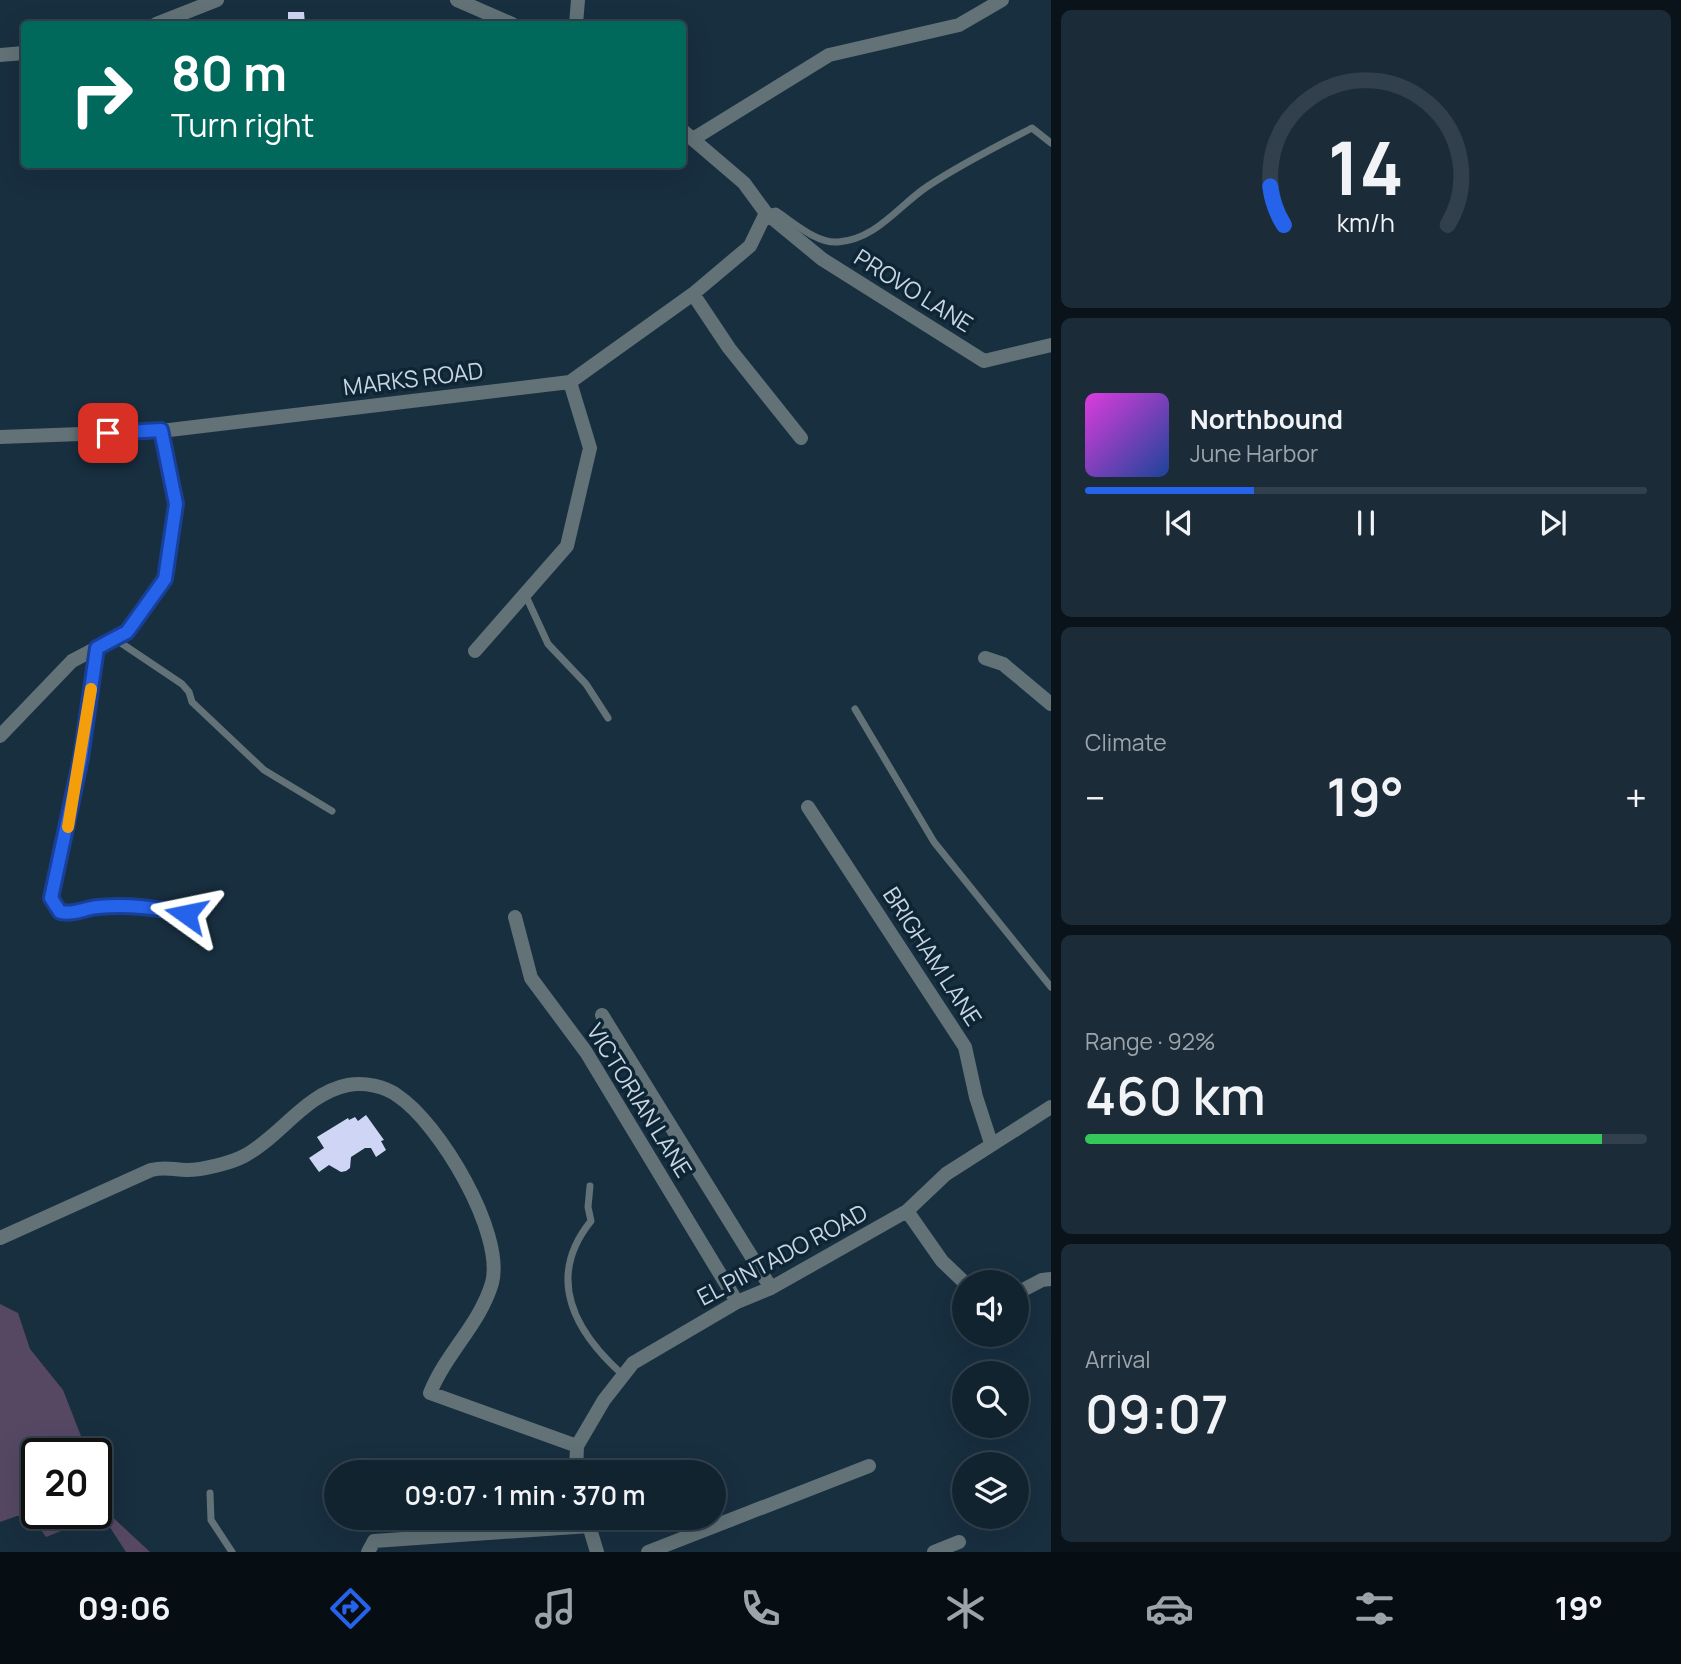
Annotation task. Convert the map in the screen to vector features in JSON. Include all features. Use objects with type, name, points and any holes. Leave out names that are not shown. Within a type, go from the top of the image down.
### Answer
[{"type":"street","points":[[164,21],[218,0]]},
{"type":"street","points":[[457,0],[505,21]]},
{"type":"street","points":[[576,21],[578,0]]},
{"type":"street","points":[[688,134],[830,55],[959,25],[1002,0]]},
{"type":"street","points":[[0,55],[21,53]]},
{"type":"street","name":"PROVO LANE","points":[[688,134],[744,183],[766,214],[822,259],[984,361],[1051,345]]},
{"type":"street","name":"MARKS ROAD","points":[[0,437],[161,430],[570,382],[693,294],[750,246],[766,214]]},
{"type":"street","points":[[693,294],[729,348],[802,438]]},
{"type":"street","points":[[475,651],[566,546],[590,448],[570,382]]},
{"type":"street","points":[[0,736],[72,661],[127,632],[165,579],[176,504],[161,430]]},
{"type":"street","points":[[985,658],[1003,664],[1051,704]]},
{"type":"street","name":"BRIGHAM LANE","points":[[808,807],[965,1047],[976,1097],[991,1143]]},
{"type":"street","name":"VICTORIAN LANE","points":[[515,917],[531,978],[586,1052],[737,1302]]},
{"type":"street","points":[[602,1015],[771,1288]]},
{"type":"street","points":[[0,1238],[151,1170],[169,1166],[187,1170],[243,1157],[326,1094],[347,1085],[370,1084],[397,1095],[424,1118],[485,1219],[495,1250],[492,1281],[478,1316],[436,1377],[430,1393],[577,1446]]},
{"type":"street","name":"EL PINTADO ROAD","points":[[576,1460],[577,1446],[604,1400],[633,1363],[737,1302],[771,1288],[907,1211],[946,1174],[1051,1107]]},
{"type":"street","points":[[907,1211],[942,1261],[952,1271]]},
{"type":"street","points":[[1029,1287],[1051,1279]]},
{"type":"street","points":[[648,1552],[869,1466]]},
{"type":"street","points":[[368,1552],[374,1541],[492,1530]]},
{"type":"street","points":[[591,1530],[597,1552]]},
{"type":"street","points":[[934,1552],[959,1542]]},
{"type":"lane","points":[[766,214],[776,211],[825,241],[839,242],[862,235],[885,223],[926,187],[1032,128],[1051,143]]},
{"type":"lane","points":[[524,594],[548,644],[586,684],[608,718]]},
{"type":"lane","points":[[115,639],[181,684],[189,692],[192,702],[264,770],[332,811]]},
{"type":"lane","points":[[97,648],[78,771],[52,890],[53,904],[60,912],[68,914],[96,907],[143,905],[186,914]]},
{"type":"lane","points":[[855,709],[933,842],[1051,987]]},
{"type":"lane","points":[[590,1186],[588,1207],[591,1221],[581,1233],[575,1250],[567,1283],[568,1296],[570,1306],[588,1338],[624,1375]]},
{"type":"lane","points":[[211,1493],[211,1520],[232,1552]]},
{"type":"shaded area","points":[[0,1304],[18,1313],[30,1349],[63,1390],[82,1438],[21,1438],[21,1516],[0,1522]]},
{"type":"shaded area","points":[[112,1517],[150,1552],[126,1552],[111,1529]]},
{"type":"shaded area","points":[[40,1529],[66,1529],[46,1537]]},
{"type":"building","points":[[288,12],[304,12],[305,21],[288,21]]},
{"type":"building","points":[[366,1115],[384,1140],[381,1141],[386,1150],[376,1157],[371,1148],[365,1148],[351,1157],[350,1168],[346,1171],[341,1172],[329,1165],[319,1172],[309,1158],[324,1148],[317,1137],[348,1118],[349,1120],[355,1117],[358,1121]]},
{"type":"slow traffic","points":[[68,827],[91,689]]},
{"type":"route","points":[[108,433],[161,430],[176,504],[165,579],[127,632],[97,648],[81,758],[51,898],[60,912],[68,914],[96,907],[143,905],[186,914]]}]
